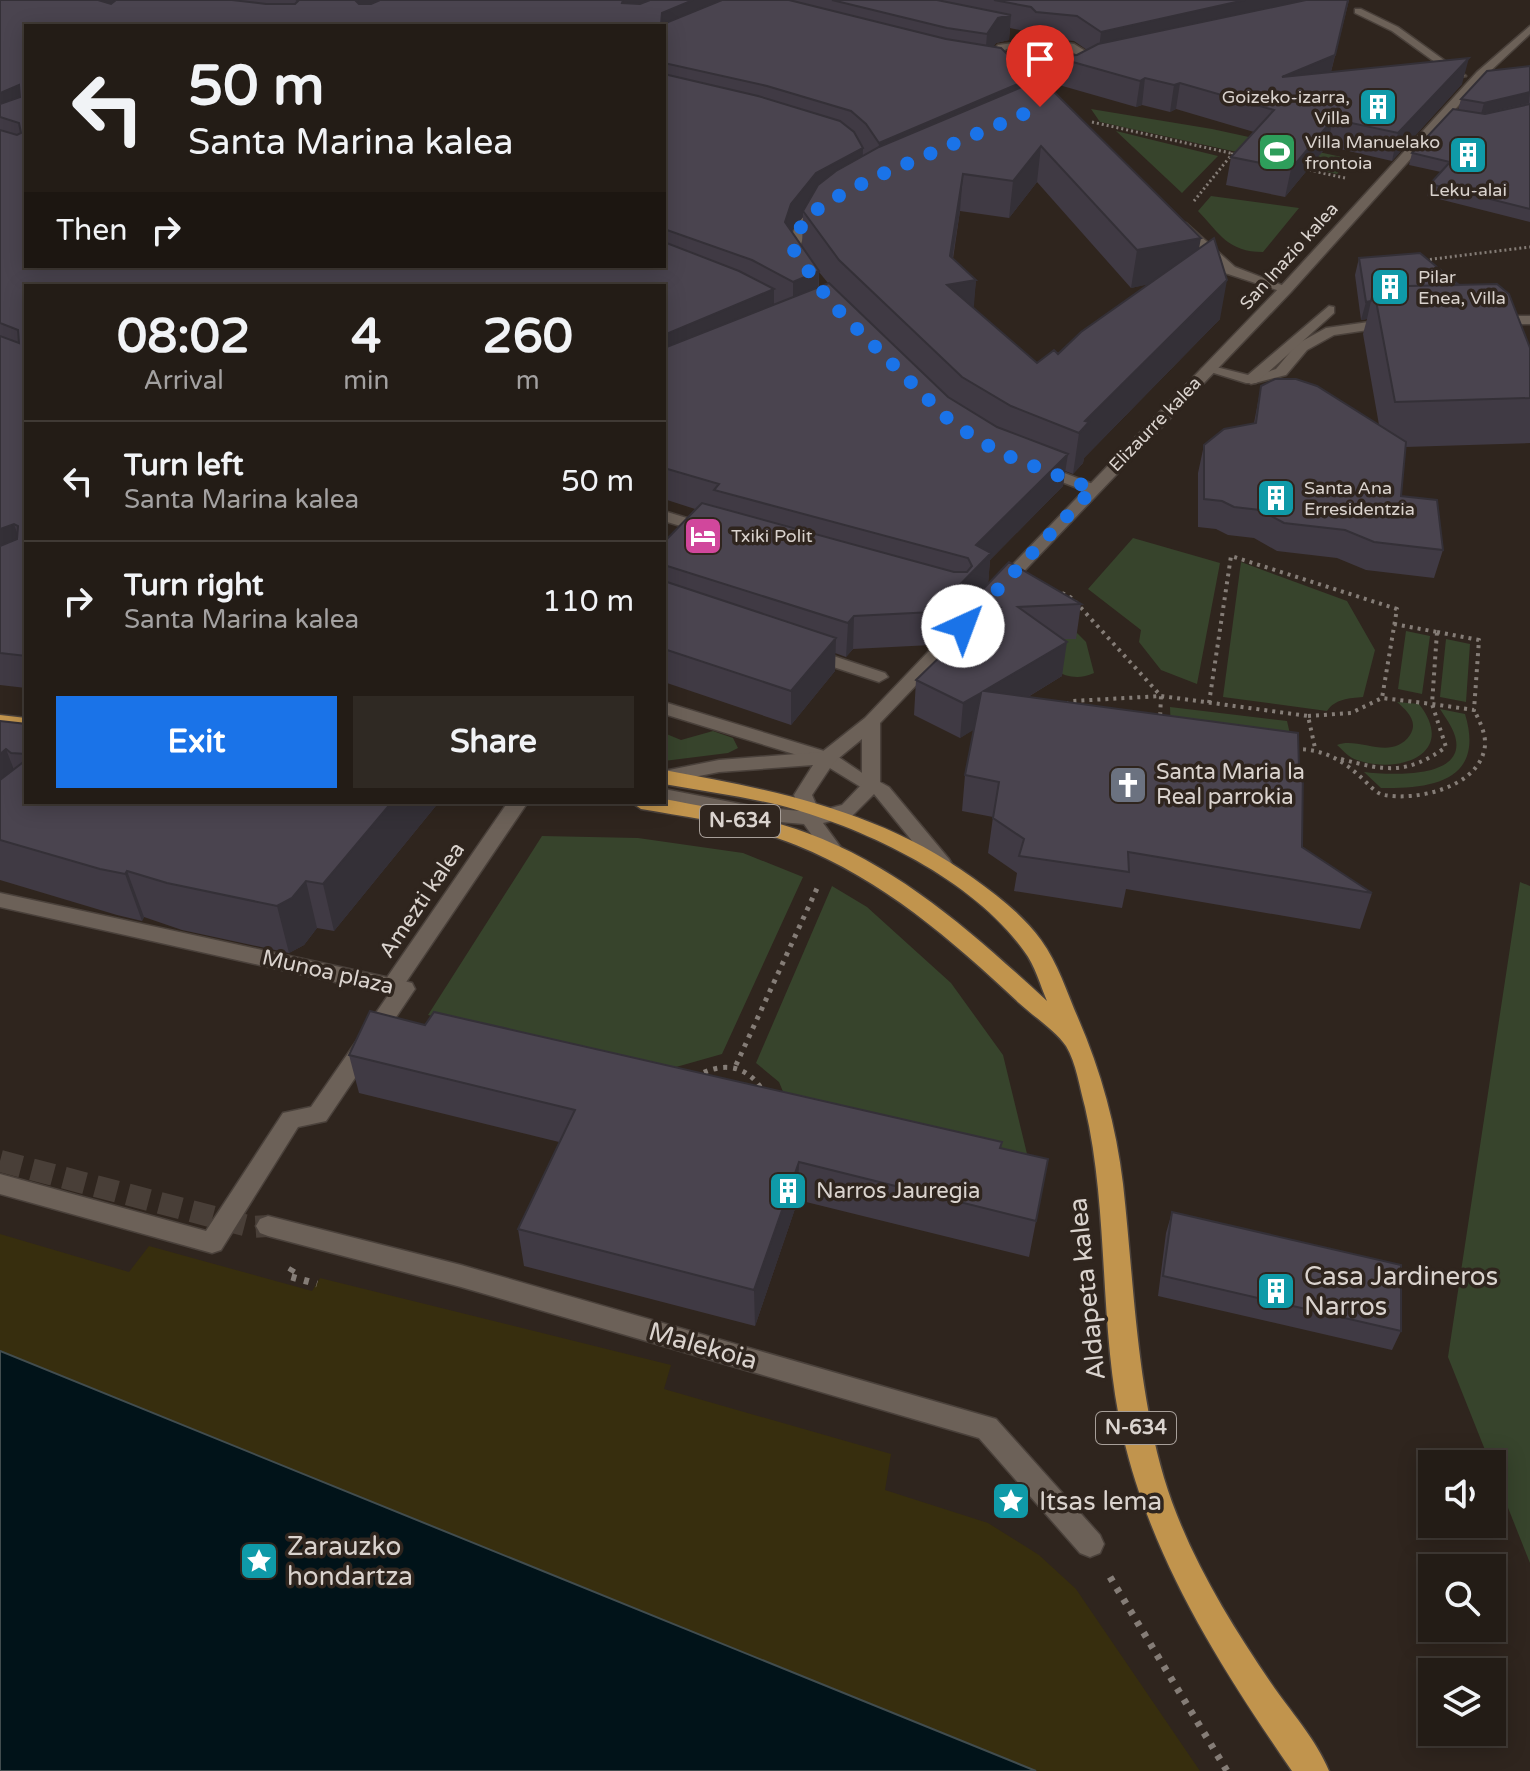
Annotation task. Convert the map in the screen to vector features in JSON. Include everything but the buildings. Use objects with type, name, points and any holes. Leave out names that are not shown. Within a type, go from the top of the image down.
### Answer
[{"type":"highway","points":[[0,721],[24,724]]},
{"type":"highway","name":"N-634","points":[[666,777],[817,813],[942,864],[981,895],[1032,945],[1080,1045]]},
{"type":"highway","name":"N-634","points":[[651,804],[742,822],[801,839],[830,863],[869,872],[920,907],[984,958],[1080,1045]]},
{"type":"highway","name":"Aldapeta kalea","points":[[1080,1045],[1105,1142],[1126,1370],[1137,1435],[1155,1504],[1196,1592],[1232,1655],[1312,1771]]},
{"type":"street","points":[[1358,11],[1395,29],[1461,76]]},
{"type":"street","name":"San Inazio kalea","points":[[1208,369],[1286,289],[1377,185],[1481,74],[1530,29]]},
{"type":"street","points":[[976,65],[1064,80],[1105,56],[1008,33]]},
{"type":"street","points":[[1000,68],[992,57],[995,51],[1014,44],[1044,42]]},
{"type":"street","points":[[1080,50],[1091,59],[1091,65]]},
{"type":"street","points":[[1036,77],[1052,92]]},
{"type":"street","points":[[1444,115],[1458,118]]},
{"type":"street","points":[[808,271],[793,249],[802,224],[823,204],[836,197]]},
{"type":"street","points":[[1172,216],[1201,247],[1230,270],[1286,289]]},
{"type":"street","points":[[1251,380],[1329,310]]},
{"type":"street","points":[[1475,320],[1530,320]]},
{"type":"street","points":[[1208,369],[1251,380],[1281,372],[1302,347],[1331,331],[1409,322]]},
{"type":"street","name":"Elizaurre kalea","points":[[817,813],[803,795],[827,758],[871,722],[1208,369]]},
{"type":"street","points":[[1025,463],[1093,489]]},
{"type":"street","points":[[666,517],[727,534]]},
{"type":"street","points":[[793,648],[879,677]]},
{"type":"street","points":[[666,709],[827,758],[882,791],[942,864]]},
{"type":"street","points":[[666,795],[783,816],[847,811],[871,785],[871,722]]},
{"type":"street","points":[[666,777],[719,766],[827,758]]},
{"type":"street","name":"Amezti kalea","points":[[393,985],[517,804]]},
{"type":"street","points":[[817,813],[830,863]]},
{"type":"street","name":"Munoa plaza","points":[[0,900],[404,989],[387,1019],[318,1115],[291,1119],[212,1243],[0,1184]]},
{"type":"street","name":"Malekoia","points":[[268,1226],[461,1276],[987,1428],[1090,1544]]},
{"type":"path","points":[[1092,122],[1247,157]]},
{"type":"path","points":[[1186,211],[1233,153]]},
{"type":"path","points":[[1292,166],[1357,181]]},
{"type":"path","points":[[1422,260],[1530,247]]},
{"type":"path","points":[[1209,703],[1231,556],[1397,609],[1382,698]]},
{"type":"path","points":[[1062,593],[1072,598],[1161,696],[1159,725]]},
{"type":"path","points":[[1340,759],[1380,795],[1416,796],[1450,784],[1477,767],[1484,752],[1485,735],[1474,710],[1479,640],[1394,624]]},
{"type":"path","points":[[1288,749],[1315,748],[1340,759],[1384,771],[1423,766],[1446,747],[1431,702],[1437,632]]},
{"type":"path","points":[[1059,708],[1073,701],[1161,696],[1308,716],[1351,713],[1382,698],[1474,710]]},
{"type":"path","points":[[1308,716],[1315,748]]},
{"type":"path","points":[[736,1065],[830,863]]},
{"type":"path","points":[[686,1083],[706,1069],[736,1065],[758,1077],[767,1098]]},
{"type":"path","points":[[288,1276],[317,1284]]},
{"type":"path","points":[[1090,1544],[1227,1771]]},
{"type":"green space","points":[[1020,50],[1050,50],[1069,59],[1051,71],[1029,71],[1014,67],[1007,56]]},
{"type":"green space","points":[[1091,109],[1212,129],[1351,159],[1337,174],[1100,122]]},
{"type":"green space","points":[[1116,131],[1218,156],[1182,193]]},
{"type":"green space","points":[[1211,196],[1299,208],[1263,252],[1251,251],[1226,240],[1198,211]]},
{"type":"green space","points":[[1133,538],[1220,563],[1197,684],[1161,670],[1139,642],[1141,630],[1088,589]]},
{"type":"green space","points":[[1241,562],[1347,601],[1375,650],[1363,697],[1338,702],[1327,711],[1223,697]]},
{"type":"green space","points":[[1067,623],[1086,642],[1094,673],[1069,676],[1033,656]]},
{"type":"green space","points":[[1406,631],[1430,636],[1422,694],[1398,689]]},
{"type":"green space","points":[[1446,639],[1470,644],[1466,702],[1440,697]]},
{"type":"green space","points":[[1397,702],[1419,704],[1429,721],[1432,736],[1428,748],[1418,756],[1390,765],[1373,764],[1354,759],[1337,745],[1355,743],[1384,748],[1402,743],[1410,735],[1413,725],[1410,716]]},
{"type":"green space","points":[[1170,707],[1287,721],[1290,734],[1171,734]]},
{"type":"green space","points":[[1440,709],[1465,714],[1468,754],[1461,767],[1436,782],[1401,788],[1381,788],[1364,772],[1423,772],[1450,761],[1456,750],[1455,736]]},
{"type":"green space","points":[[713,731],[733,738],[738,748],[728,753],[666,761],[666,734],[681,740]]},
{"type":"green space","points":[[542,836],[638,838],[743,853],[803,877],[722,1054],[669,1069],[428,1015]]},
{"type":"green space","points":[[1520,882],[1530,886],[1530,1563],[1506,1503],[1506,1450],[1485,1450],[1448,1357]]},
{"type":"green space","points":[[832,886],[867,907],[951,983],[1003,1055],[1028,1158],[784,1094],[779,1082],[756,1063]]},
{"type":"sand","points":[[0,1234],[129,1272],[149,1246],[312,1291],[320,1278],[671,1365],[664,1389],[891,1454],[885,1490],[988,1523],[1039,1555],[1076,1589],[1200,1771],[0,1771]]},
{"type":"shaded area","name":"Zarauzko hondartza","points":[[0,1351],[1036,1771],[0,1771]]},
{"type":"tunnel","points":[[0,1161],[252,1227],[268,1226]]},
{"type":"place","name":"Goizeko-izarra, Villa","points":[[1378,107]]},
{"type":"place","name":"Villa Manuelako frontoia","points":[[1277,152]]},
{"type":"place","name":"Leku-alai","points":[[1468,155]]},
{"type":"place","name":"Pilar Enea, Villa","points":[[1390,287]]},
{"type":"place","name":"Santa Ana Erresidentzia","points":[[1276,498]]},
{"type":"place","name":"Txiki Polit","points":[[703,536]]},
{"type":"place","name":"Santa Maria la Real parrokia","points":[[1128,785]]},
{"type":"place","name":"Narros Jauregia","points":[[788,1191]]},
{"type":"place","name":"Casa Jardineros Narros","points":[[1276,1291]]},
{"type":"place","name":"Itsas lema","points":[[1011,1501]]},
{"type":"place","name":"Zarauzko hondartza","points":[[259,1561]]},
{"type":"route","points":[[963,626],[1093,489],[1000,453],[952,423],[831,303],[793,249],[802,224],[823,204],[873,178],[1040,107]]}]
